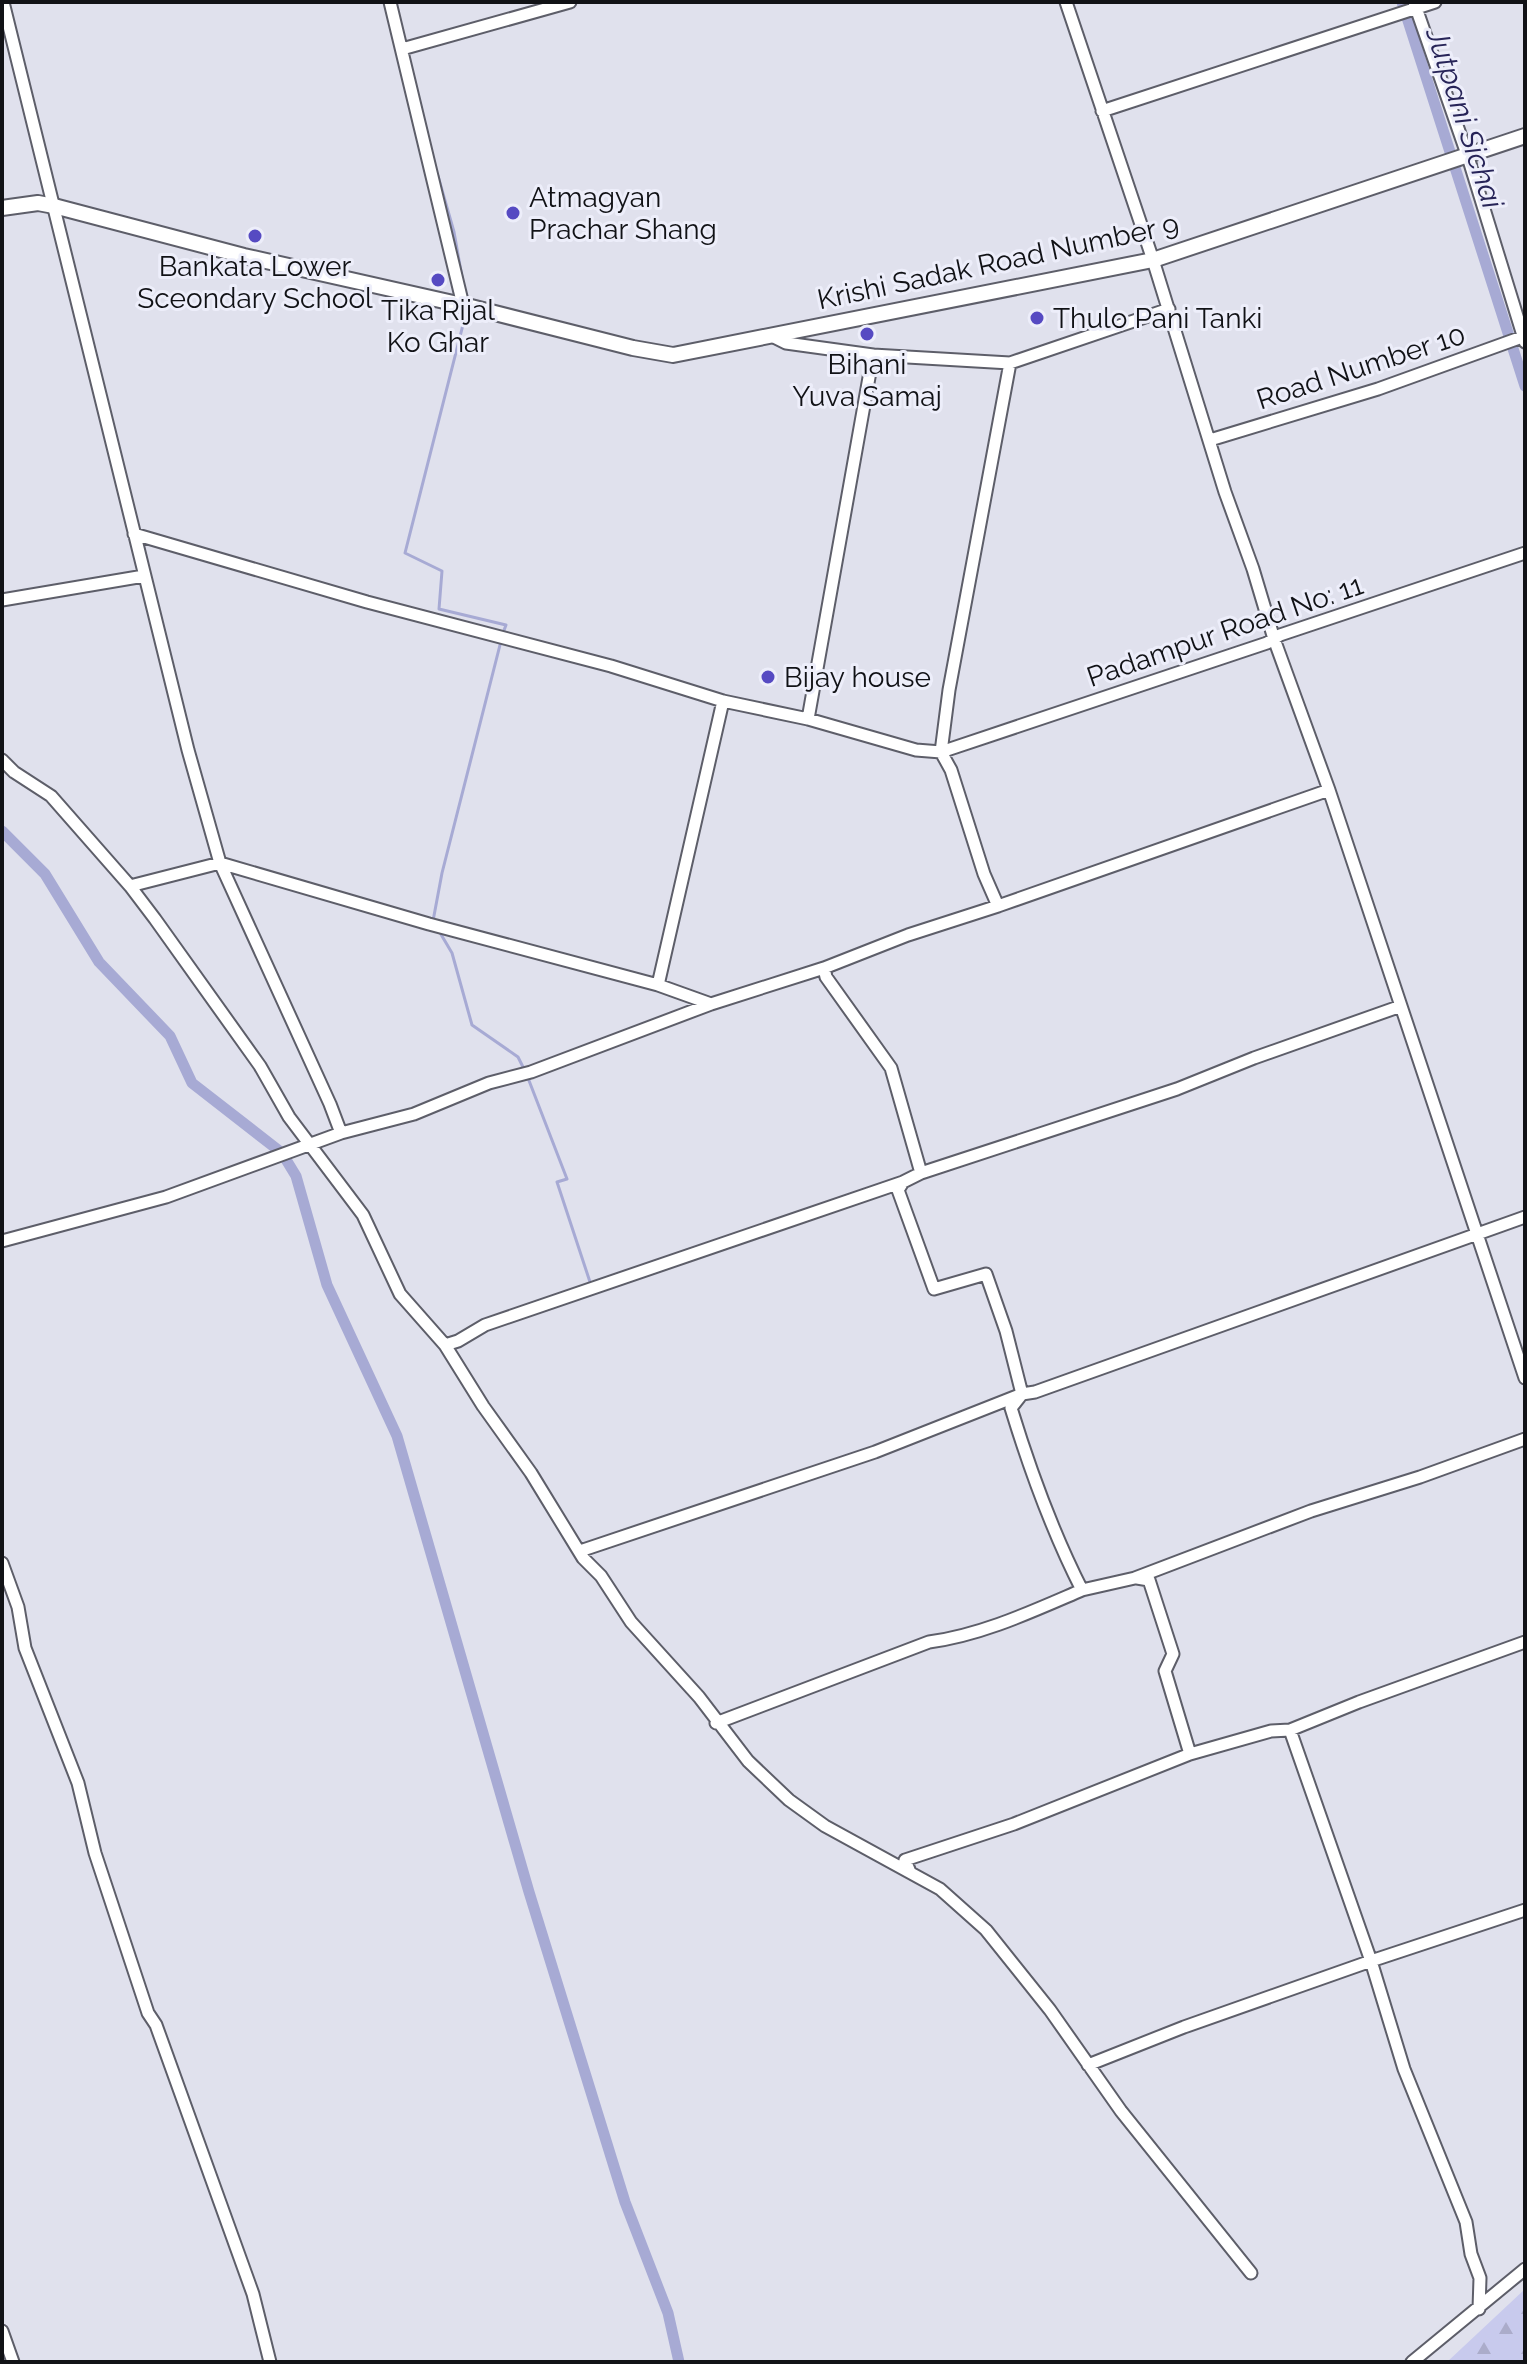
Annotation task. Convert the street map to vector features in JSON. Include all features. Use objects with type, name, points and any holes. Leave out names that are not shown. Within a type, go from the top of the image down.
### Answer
[{"type":"street","points":[[3,2],[139,535],[144,576],[220,863],[341,1133]]},
{"type":"street","points":[[390,2],[467,306]]},
{"type":"street","points":[[402,49],[570,2]]},
{"type":"street","points":[[1066,2],[1153,260],[1274,639],[1329,790],[1525,1378]]},
{"type":"street","points":[[1102,111],[1415,5],[1435,2]]},
{"type":"street","points":[[1415,5],[1468,157],[1524,338]]},
{"type":"street","name":"Krishi Sadak Road Number 9","points":[[54,206],[244,256],[673,355],[1153,260],[1525,136]]},
{"type":"street","points":[[2,208],[38,203],[54,206]]},
{"type":"street","points":[[772,336],[786,343],[873,355],[1010,363],[1169,309]]},
{"type":"street","name":"Road Number 10","points":[[1210,440],[1378,389],[1524,338]]},
{"type":"street","points":[[808,719],[873,355]]},
{"type":"street","points":[[998,906],[984,874],[951,770],[941,752],[949,690],[1010,363]]},
{"type":"street","points":[[139,535],[367,602],[611,666],[723,701],[808,719],[916,750],[941,752]]},
{"type":"street","name":"Padampur Road No: 11","points":[[941,752],[1002,734],[1525,553]]},
{"type":"street","points":[[2,600],[144,576]]},
{"type":"street","points":[[658,985],[723,701]]},
{"type":"street","points":[[2,760],[14,772],[51,796],[130,886],[260,1066],[289,1117],[313,1143],[363,1215],[400,1294],[445,1345],[583,1558],[601,1576],[631,1622],[699,1697],[748,1761],[789,1800],[825,1826],[940,1889],[986,1930],[1050,2010],[1157,2158],[1251,2273]]},
{"type":"street","points":[[2,1241],[166,1197],[268,1161],[292,1149],[356,1128],[414,1114],[489,1083],[531,1072],[711,1004],[824,968],[908,935],[1329,790]]},
{"type":"street","points":[[130,886],[220,863],[429,924],[658,985],[711,1004]]},
{"type":"street","points":[[824,968],[826,977],[891,1068],[921,1173]]},
{"type":"street","points":[[445,1345],[485,1325],[903,1182],[921,1173],[1177,1089],[1401,1006]]},
{"type":"street","points":[[903,1182],[898,1190],[934,1289],[986,1274],[1006,1331],[1022,1394]]},
{"type":"street","points":[[580,1551],[875,1452],[1022,1394],[1035,1392],[1525,1217]]},
{"type":"street","points":[[1022,1394],[1011,1408],[1068,1563],[1082,1590]]},
{"type":"street","points":[[716,1723],[929,1642],[953,1639],[1027,1614],[1082,1590],[1135,1578],[1311,1511],[1420,1477],[1525,1439]]},
{"type":"street","points":[[2,1563],[18,1607],[25,1648],[72,1764],[95,1853],[148,2013],[156,2025],[253,2294],[270,2362]]},
{"type":"street","points":[[1135,1578],[1149,1580],[1173,1654],[1165,1671],[1190,1754]]},
{"type":"street","points":[[910,1872],[905,1860],[1014,1824],[1190,1754],[1271,1731],[1290,1730],[1525,1642]]},
{"type":"street","points":[[1290,1730],[1371,1961],[1404,2069],[1466,2222],[1471,2254],[1480,2278],[1479,2309]]},
{"type":"street","points":[[1088,2065],[1184,2027],[1525,1910]]},
{"type":"street","points":[[1412,2362],[1525,2269]]},
{"type":"street","points":[[2,2331],[13,2362]]},
{"type":"green space","points":[[1525,2289],[1525,2362],[1447,2362]]},
{"type":"waterway","name":"Jutpani Sichai","points":[[1402,2],[1525,386]]},
{"type":"waterway","points":[[438,176],[454,232],[462,277]]},
{"type":"waterway","points":[[466,313],[405,553],[442,571],[439,609],[506,625],[503,633]]},
{"type":"waterway","points":[[433,921],[442,873],[501,641]]},
{"type":"waterway","points":[[2,831],[45,874],[99,962],[170,1036],[192,1083],[282,1153],[296,1176],[327,1285],[397,1436],[529,1892],[625,2202],[668,2313],[679,2362]]},
{"type":"waterway","points":[[439,931],[452,953],[472,1025],[518,1057],[525,1071]]},
{"type":"waterway","points":[[528,1078],[567,1179],[557,1182],[590,1282]]},
{"type":"place","name":"Atmagyan Prachar Shang","points":[[513,213]]},
{"type":"place","name":"Bankata Lower Sceondary School","points":[[255,236]]},
{"type":"place","name":"Tika Rijal Ko Ghar","points":[[438,280]]},
{"type":"place","name":"Thulo Pani Tanki","points":[[1037,318]]},
{"type":"place","name":"Bihani Yuva Samaj","points":[[867,334]]},
{"type":"place","name":"Bijay house","points":[[768,677]]}]
